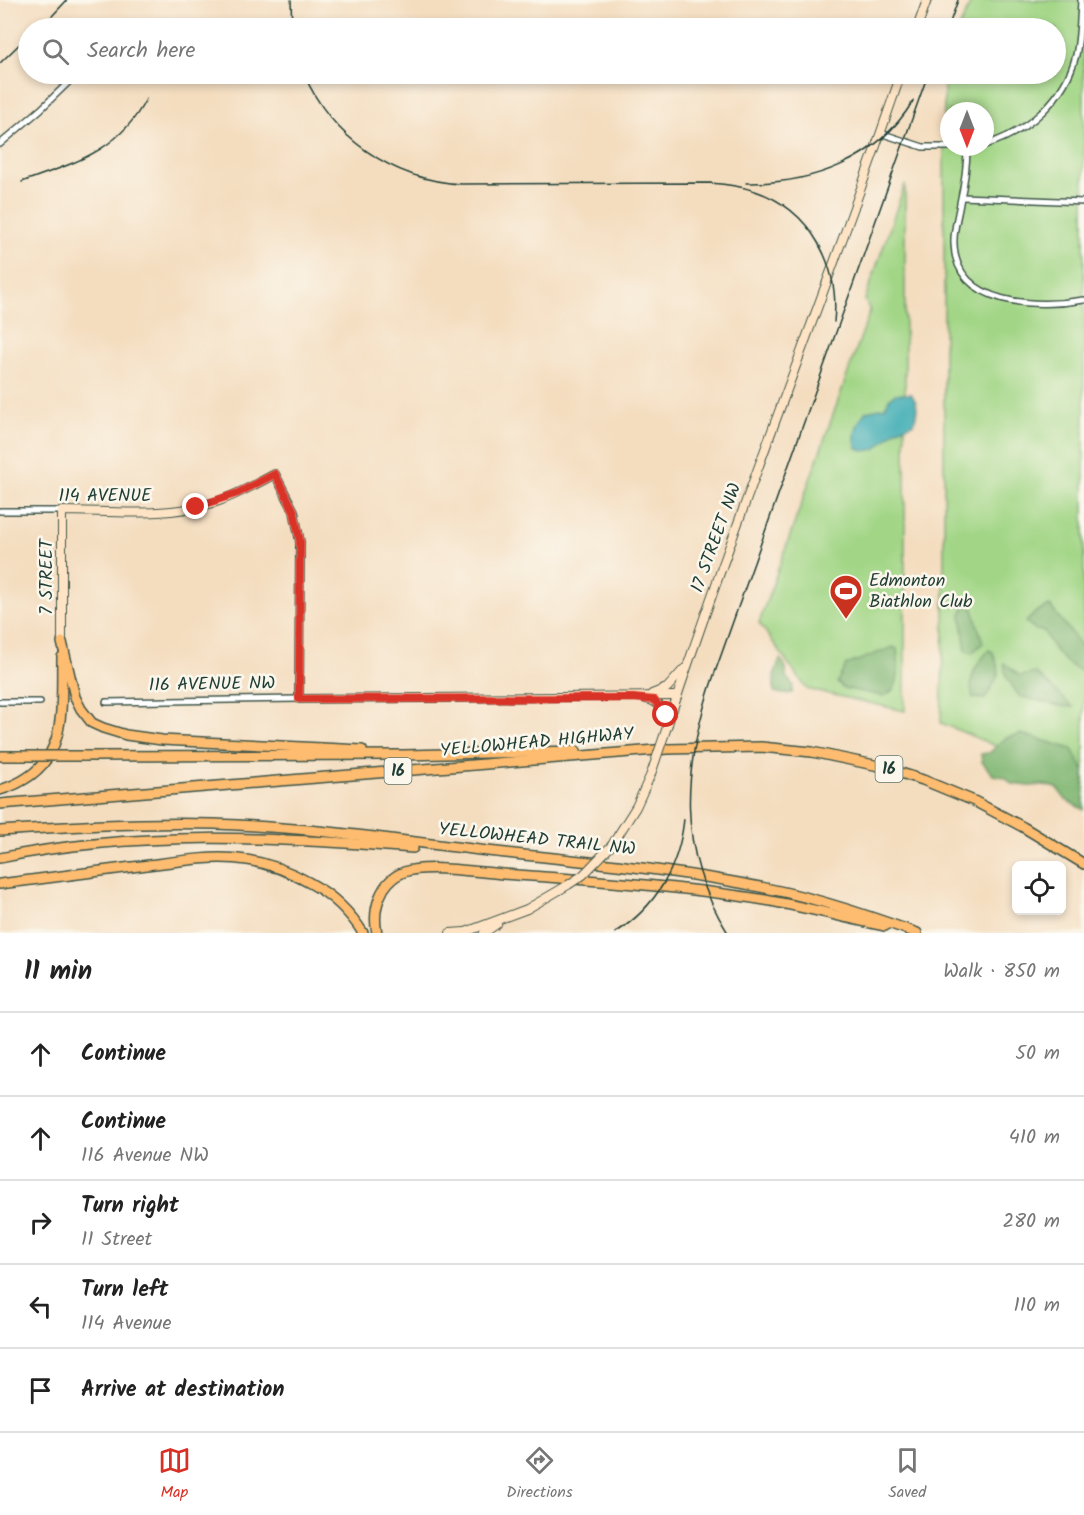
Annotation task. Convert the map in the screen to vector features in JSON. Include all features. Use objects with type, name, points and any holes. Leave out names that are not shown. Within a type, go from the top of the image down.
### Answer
[{"type":"highway","points":[[62,642],[75,697],[81,709],[92,723],[112,731],[162,740],[367,750],[404,755]]},
{"type":"highway","points":[[0,790],[30,776],[44,762],[57,741],[61,720],[62,642]]},
{"type":"highway","name":"YELLOWHEAD HIGHWAY","points":[[0,804],[647,751],[706,747],[761,747],[848,758],[903,773],[954,792],[988,808],[1084,864]]},
{"type":"highway","points":[[0,756],[404,755],[647,751]]},
{"type":"highway","name":"YELLOWHEAD TRAIL NW","points":[[0,831],[103,824],[213,824],[277,827],[478,849],[656,869],[740,883],[831,904],[917,933]]},
{"type":"highway","points":[[0,858],[105,844],[206,839],[327,841],[412,848],[478,849]]},
{"type":"highway","points":[[0,884],[204,859],[247,859],[286,869],[315,885],[342,906],[363,933]]},
{"type":"highway","points":[[377,933],[375,924],[378,901],[388,883],[411,870],[433,869],[718,893],[798,906],[917,933]]},
{"type":"main road","points":[[920,18],[926,2]]},
{"type":"main road","name":"17 STREET NW","points":[[450,933],[464,932],[527,909],[583,875],[612,845],[636,807],[651,774],[677,696],[898,84]]},
{"type":"main road","name":"114 AVENUE","points":[[62,511],[151,512],[196,507],[238,493],[275,474],[294,511],[300,542],[299,699]]},
{"type":"main road","name":"7 STREET","points":[[62,511],[62,642]]},
{"type":"main road","points":[[633,698],[667,688],[674,683],[689,663]]},
{"type":"main road","name":"116 AVENUE NW","points":[[299,699],[677,696]]},
{"type":"main road","points":[[633,698],[654,700],[666,715],[668,724]]},
{"type":"main road","points":[[484,933],[508,917]]},
{"type":"street","points":[[1066,82],[1076,55],[1081,0]]},
{"type":"street","points":[[0,144],[67,84]]},
{"type":"street","points":[[994,141],[1012,134],[1041,114],[1065,84]]},
{"type":"street","points":[[880,133],[922,147],[940,147]]},
{"type":"street","points":[[966,156],[962,197],[953,243],[959,266],[974,286],[983,292],[1009,301],[1070,303],[1084,300]]},
{"type":"street","points":[[962,197],[1084,202]]},
{"type":"street","name":"114 AVENUE","points":[[0,511],[62,511]]},
{"type":"street","name":"116 AVENUE NW","points":[[106,702],[299,699]]},
{"type":"street","points":[[0,702],[40,702]]},
{"type":"green space","points":[[972,0],[1084,0],[1084,788],[1031,761],[941,723],[944,626],[944,156],[994,156],[994,102],[944,102],[944,84],[1066,84],[1066,18],[964,18]]},
{"type":"green space","points":[[905,184],[905,711],[807,689],[759,623],[870,311],[865,300]]},
{"type":"green space","points":[[965,606],[972,606],[983,643],[972,653],[966,651],[961,615]]},
{"type":"green space","points":[[1050,606],[1084,649],[1084,672],[1070,665],[1060,656],[1044,631],[1036,630],[1026,622],[1036,612]]},
{"type":"green space","points":[[893,647],[897,649],[898,676],[889,693],[883,696],[843,688],[837,682],[846,665]]},
{"type":"green space","points":[[989,650],[993,652],[999,671],[996,680],[985,699],[973,698],[971,684],[974,672]]},
{"type":"green space","points":[[780,659],[786,667],[786,677],[793,685],[792,693],[774,692],[774,675]]},
{"type":"green space","points":[[1004,663],[1020,676],[1036,673],[1073,707],[1019,696],[1006,676]]},
{"type":"green space","points":[[1021,734],[1072,749],[1084,771],[1084,810],[1066,800],[1057,788],[1045,785],[1012,784],[1005,777],[993,775],[982,762],[981,754],[989,753],[1006,738]]},
{"type":"water","points":[[895,394],[911,394],[914,398],[917,409],[913,424],[897,429],[876,449],[865,451],[857,448],[855,433],[866,411],[885,407]]},
{"type":"railway","points":[[50,18],[67,0]]},
{"type":"railway","points":[[291,0],[292,18]]},
{"type":"railway","points":[[952,18],[958,0]]},
{"type":"railway","points":[[0,63],[18,46]]},
{"type":"railway","points":[[309,84],[330,117],[367,151],[388,164],[436,181],[461,184],[710,183],[744,188],[775,200],[792,211],[818,242],[832,280],[835,301],[834,322]]},
{"type":"railway","points":[[728,933],[711,901],[699,870],[692,838],[691,774],[696,741],[714,675],[924,84]]},
{"type":"railway","points":[[22,182],[77,161],[108,144],[135,117],[146,99]]},
{"type":"railway","points":[[746,183],[795,179],[841,165],[862,154],[881,139],[898,122],[913,101]]},
{"type":"railway","points":[[615,933],[642,911],[663,884],[677,853],[684,819]]},
{"type":"place","name":"Edmonton Biathlon Club","points":[[846,620]]},
{"type":"route","points":[[196,507],[238,493],[275,474],[284,488],[297,521],[300,542],[299,699],[633,698],[654,700],[666,715]]}]
